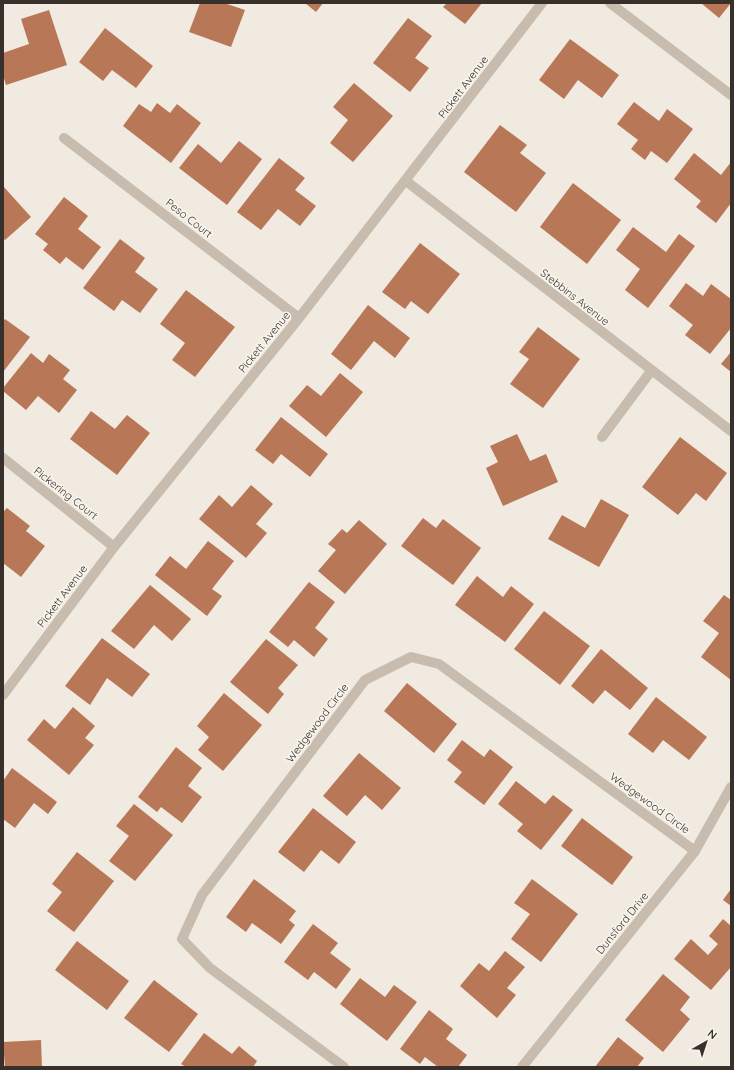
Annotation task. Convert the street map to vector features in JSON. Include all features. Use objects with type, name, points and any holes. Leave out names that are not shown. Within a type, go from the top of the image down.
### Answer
[{"type":"street","name":"Pickett Avenue","points":[[3,695],[114,547],[299,318],[542,3]]},
{"type":"street","points":[[610,3],[731,95]]},
{"type":"street","name":"Peso Court","points":[[64,138],[299,318]]},
{"type":"street","name":"Stebbins Avenue","points":[[406,181],[651,371],[731,431]]},
{"type":"street","points":[[602,437],[651,371]]},
{"type":"street","name":"Pickering Court","points":[[3,458],[114,547]]},
{"type":"street","name":"Wedgewood Circle","points":[[344,1067],[210,968],[182,939],[202,895],[365,680],[411,657],[439,664],[695,851]]},
{"type":"street","name":"Dunsford Drive","points":[[522,1067],[695,851],[731,787]]},
{"type":"building","points":[[200,3],[224,3],[245,10],[231,47],[189,32]]},
{"type":"building","points":[[305,3],[323,3],[316,12]]},
{"type":"building","points":[[447,3],[482,3],[465,24],[443,7]]},
{"type":"building","points":[[701,3],[731,3],[719,18]]},
{"type":"building","points":[[49,10],[67,65],[6,85],[3,75],[3,53],[29,44],[21,19]]},
{"type":"building","points":[[408,18],[432,36],[415,58],[429,68],[410,92],[373,63]]},
{"type":"building","points":[[105,28],[153,66],[136,88],[112,70],[103,81],[79,62]]},
{"type":"building","points":[[570,39],[619,75],[602,98],[578,80],[564,99],[539,80]]},
{"type":"building","points":[[354,83],[393,116],[353,162],[330,143],[348,120],[333,107]]},
{"type":"building","points":[[634,102],[659,121],[667,109],[693,129],[667,163],[651,151],[645,160],[631,149],[638,140],[617,124]]},
{"type":"building","points":[[157,103],[170,113],[177,104],[201,123],[171,163],[123,126],[139,104],[151,112]]},
{"type":"building","points":[[500,125],[527,145],[520,153],[546,173],[516,212],[464,172]]},
{"type":"building","points":[[239,141],[262,159],[227,205],[179,168],[198,144],[221,163]]},
{"type":"building","points":[[694,153],[721,175],[731,162],[731,203],[716,223],[696,207],[701,201],[674,179]]},
{"type":"building","points":[[279,158],[305,178],[295,190],[316,206],[300,226],[278,209],[261,230],[237,212]]},
{"type":"building","points":[[573,183],[621,220],[587,264],[540,227]]},
{"type":"building","points":[[3,186],[31,217],[5,240],[3,238]]},
{"type":"building","points":[[64,197],[88,216],[78,229],[101,247],[83,270],[66,257],[60,264],[43,250],[48,244],[35,234]]},
{"type":"building","points":[[633,227],[666,252],[679,234],[695,246],[648,308],[625,290],[640,269],[616,250]]},
{"type":"building","points":[[120,239],[145,258],[135,272],[158,289],[140,313],[122,300],[114,311],[83,288]]},
{"type":"building","points":[[420,243],[460,274],[428,314],[411,301],[405,309],[382,292]]},
{"type":"building","points":[[686,283],[703,296],[711,284],[731,299],[731,328],[710,354],[685,335],[693,325],[669,306]]},
{"type":"building","points":[[186,290],[235,327],[195,377],[172,360],[185,343],[160,324]]},
{"type":"building","points":[[368,305],[410,338],[395,358],[374,341],[351,370],[331,354]]},
{"type":"building","points":[[5,319],[30,337],[3,372],[3,322]]},
{"type":"building","points":[[538,327],[580,359],[543,408],[510,384],[529,359],[519,352]]},
{"type":"building","points":[[731,352],[731,372],[721,364]]},
{"type":"building","points":[[31,353],[43,363],[49,354],[70,370],[63,379],[77,390],[59,413],[38,396],[26,410],[3,391],[3,388]]},
{"type":"building","points":[[340,373],[363,392],[326,437],[289,406],[307,385],[321,396]]},
{"type":"building","points":[[91,411],[115,429],[127,415],[150,433],[117,475],[70,439]]},
{"type":"building","points":[[281,417],[328,454],[310,477],[281,454],[273,464],[255,450]]},
{"type":"building","points":[[517,434],[530,461],[546,454],[558,482],[503,506],[486,468],[498,462],[490,446]]},
{"type":"building","points":[[680,437],[727,473],[706,501],[696,493],[678,515],[642,487]]},
{"type":"building","points":[[251,485],[273,504],[256,524],[267,533],[246,558],[199,519],[219,495],[232,507]]},
{"type":"building","points":[[601,499],[629,515],[599,567],[548,539],[562,515],[585,528]]},
{"type":"building","points":[[7,508],[30,526],[26,531],[45,546],[21,577],[3,563],[3,512]]},
{"type":"building","points":[[423,518],[436,528],[443,519],[481,548],[453,585],[401,546]]},
{"type":"building","points":[[359,520],[387,544],[345,594],[318,571],[336,550],[328,544],[342,529],[347,533]]},
{"type":"building","points":[[208,541],[234,561],[212,589],[222,596],[207,616],[155,575],[170,556],[186,569]]},
{"type":"building","points":[[477,576],[503,597],[511,586],[534,604],[505,642],[455,605]]},
{"type":"building","points":[[309,582],[335,602],[315,628],[328,639],[314,657],[294,640],[288,647],[269,632]]},
{"type":"building","points":[[150,585],[191,619],[172,641],[154,625],[134,649],[111,631]]},
{"type":"building","points":[[724,595],[731,600],[731,680],[701,657],[719,633],[703,621]]},
{"type":"building","points":[[544,611],[590,646],[560,685],[514,649]]},
{"type":"building","points":[[102,638],[150,674],[132,697],[107,678],[90,705],[65,686]]},
{"type":"building","points":[[266,639],[298,665],[278,688],[284,694],[268,714],[230,682]]},
{"type":"building","points":[[601,649],[648,688],[630,710],[605,690],[593,704],[571,686]]},
{"type":"building","points":[[407,683],[457,724],[434,753],[384,711]]},
{"type":"building","points":[[224,693],[262,725],[223,771],[198,750],[209,737],[197,726]]},
{"type":"building","points":[[656,697],[707,737],[689,760],[663,740],[653,753],[628,734]]},
{"type":"building","points":[[73,707],[95,726],[85,738],[94,745],[69,775],[27,740],[44,719],[55,729]]},
{"type":"building","points":[[462,740],[484,757],[490,749],[513,767],[484,805],[454,782],[462,772],[447,760]]},
{"type":"building","points":[[176,747],[202,768],[188,786],[202,797],[182,823],[161,807],[157,812],[138,797]]},
{"type":"building","points":[[359,753],[401,788],[382,810],[365,795],[347,816],[323,796]]},
{"type":"building","points":[[12,768],[57,802],[48,814],[34,803],[15,828],[3,819],[3,781]]},
{"type":"building","points":[[516,781],[545,804],[553,795],[573,810],[541,850],[517,831],[523,824],[498,804]]},
{"type":"building","points":[[134,804],[173,835],[135,881],[109,861],[129,836],[116,826]]},
{"type":"building","points":[[313,808],[356,842],[339,864],[321,850],[304,872],[278,852]]},
{"type":"building","points":[[582,818],[633,857],[612,885],[561,846]]},
{"type":"building","points":[[77,852],[114,881],[74,932],[47,911],[62,892],[52,884]]},
{"type":"building","points":[[254,879],[296,911],[289,920],[295,925],[281,944],[252,923],[246,932],[226,917]]},
{"type":"building","points":[[532,879],[578,914],[541,962],[511,939],[530,914],[514,903]]},
{"type":"building","points":[[731,889],[731,906],[723,900]]},
{"type":"building","points":[[723,919],[731,926],[731,967],[711,990],[674,959],[691,939],[708,955],[718,944],[709,936]]},
{"type":"building","points":[[313,924],[338,943],[330,953],[351,969],[336,989],[314,972],[308,980],[284,962]]},
{"type":"building","points":[[77,941],[129,981],[107,1010],[55,970]]},
{"type":"building","points":[[505,951],[525,967],[507,988],[516,995],[497,1018],[460,986],[479,963],[489,971]]},
{"type":"building","points":[[663,974],[690,997],[680,1010],[690,1019],[663,1052],[625,1020]]},
{"type":"building","points":[[360,978],[385,997],[394,985],[417,1002],[387,1041],[340,1004]]},
{"type":"building","points":[[154,980],[198,1014],[169,1052],[124,1018]]},
{"type":"building","points":[[429,1010],[453,1029],[446,1039],[467,1055],[458,1067],[438,1067],[425,1057],[420,1064],[400,1049]]},
{"type":"building","points":[[204,1033],[232,1054],[239,1046],[257,1061],[253,1067],[186,1067],[181,1064]]},
{"type":"building","points":[[618,1037],[644,1058],[637,1067],[595,1067]]},
{"type":"building","points":[[41,1040],[42,1067],[5,1067],[3,1042]]}]
